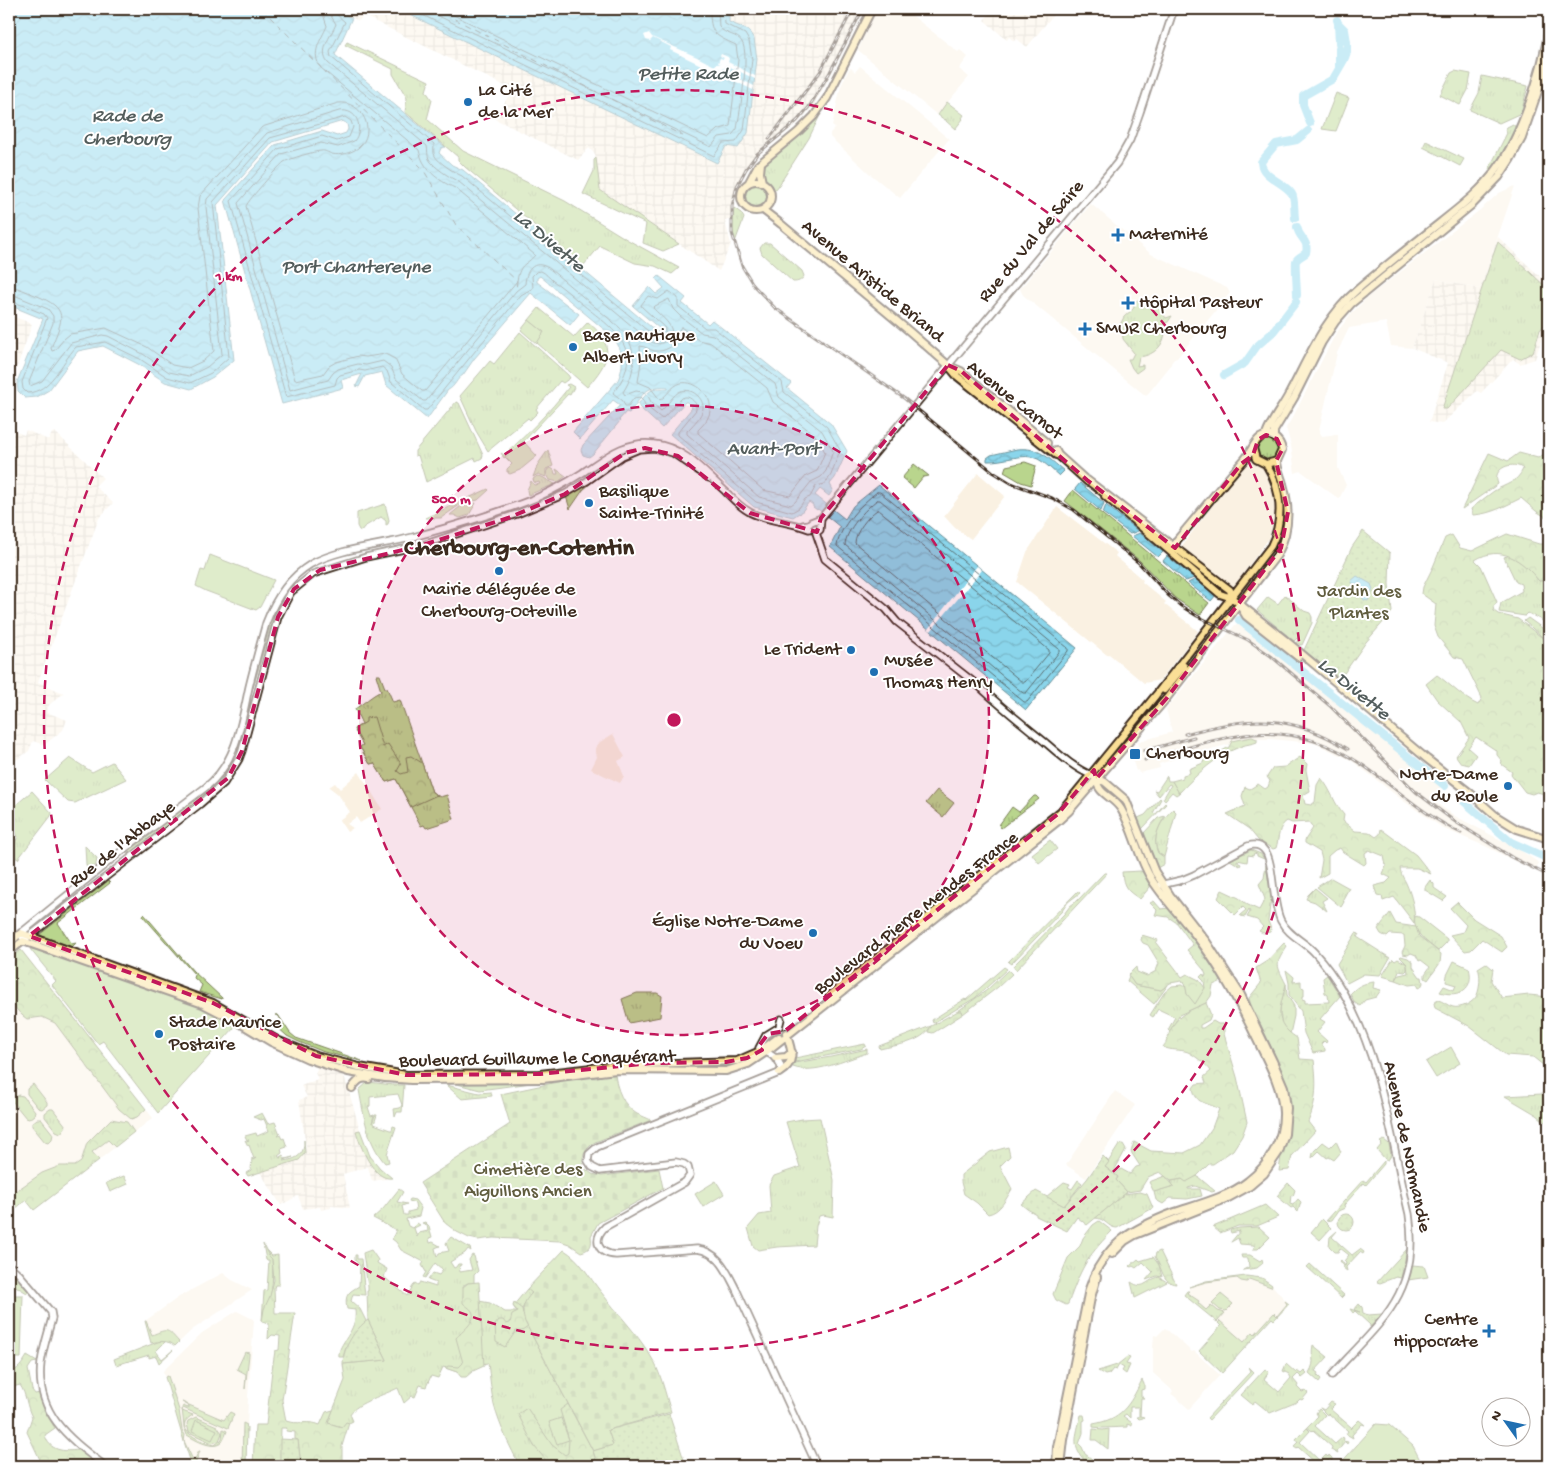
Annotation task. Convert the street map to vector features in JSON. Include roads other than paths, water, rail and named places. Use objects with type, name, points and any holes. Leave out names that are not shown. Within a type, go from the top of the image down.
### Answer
[{"type":"main road","points":[[762,162],[760,172],[762,182],[770,191],[771,199],[769,205],[762,210],[751,211],[742,202],[742,191],[756,168],[762,162],[798,132],[814,116],[827,98],[872,9]]},
{"type":"main road","name":"Rue du Val de Saire","points":[[820,519],[1120,158],[1130,140],[1174,9]]},
{"type":"main road","points":[[1266,436],[1318,336],[1336,311],[1357,289],[1469,200],[1490,178],[1516,136],[1544,53],[1549,29]]},
{"type":"main road","points":[[1274,437],[1274,431],[1294,398],[1322,342],[1344,312],[1362,294],[1473,204],[1499,177],[1522,138],[1549,59]]},
{"type":"main road","points":[[749,182],[762,182]]},
{"type":"main road","name":"Avenue Aristide Briand","points":[[769,205],[778,221]]},
{"type":"main road","name":"Avenue Aristide Briand","points":[[762,210],[778,221],[948,365]]},
{"type":"main road","name":"Avenue Carnot","points":[[948,365],[961,371],[1058,452],[1087,480],[1173,548]]},
{"type":"main road","points":[[1211,642],[1215,632],[1236,604],[1277,555],[1283,542],[1287,519],[1287,501],[1277,461],[1282,450],[1280,442],[1274,437],[1266,436],[1258,440],[1245,459],[1192,523],[1182,540],[1173,548],[1220,594],[1236,604],[1246,616],[1469,792],[1504,825],[1515,832],[1549,841]]},
{"type":"main road","name":"Rue de l'Abbaye","points":[[9,943],[123,850],[211,783],[227,763],[238,738],[266,623],[276,600],[288,583],[305,568],[321,559],[440,530],[531,500],[574,478],[622,448],[646,443],[662,445],[684,455],[709,478]]},
{"type":"main road","name":"Rue de l'Abbaye","points":[[9,952],[218,789],[228,778],[242,750],[272,635],[284,604],[298,585],[313,574],[356,560],[423,545],[508,518],[558,498],[587,481],[629,452],[645,448],[654,448],[678,456],[709,478]]},
{"type":"main road","points":[[1253,448],[1255,456],[1260,462],[1266,464],[1277,461]]},
{"type":"main road","points":[[1245,459],[1255,456]]},
{"type":"main road","points":[[1266,464],[1282,500],[1283,519],[1278,539],[1269,558],[1282,537],[1287,519]]},
{"type":"main road","points":[[709,478],[750,513],[809,527],[816,533],[825,559],[886,609],[897,622],[980,687],[1079,770],[1106,782],[1126,800],[1159,885],[1223,974],[1269,1063],[1278,1088],[1283,1108],[1278,1141],[1270,1158],[1247,1182],[1228,1193],[1165,1216],[1132,1231],[1111,1248],[1102,1260],[1092,1278],[1089,1289],[1057,1447],[1056,1466]]},
{"type":"main road","points":[[1093,777],[1104,770],[1166,699],[1230,618],[1236,604],[1273,541],[1279,522],[1279,493]]},
{"type":"main road","points":[[809,527],[811,522],[820,519],[820,530],[816,533]]},
{"type":"main road","points":[[1093,777],[1100,764],[1221,613],[1236,604]]},
{"type":"main road","points":[[1140,727],[1143,720],[1185,667],[1161,693],[1156,695]]},
{"type":"main road","points":[[1104,770],[1102,776],[1106,782]]},
{"type":"main road","points":[[1061,1466],[1064,1440],[1092,1298],[1097,1277],[1106,1261],[1125,1241],[1135,1235],[1228,1198],[1250,1186],[1264,1174],[1274,1160],[1282,1143],[1287,1124],[1288,1108],[1284,1086],[1274,1061],[1241,995],[1206,941],[1145,869],[1120,808],[1097,786],[1093,777]]},
{"type":"main road","name":"Boulevard Pierre Mendes France","points":[[748,1064],[1058,814],[1093,777]]},
{"type":"main road","name":"Avenue de Normandie","points":[[1159,885],[1182,880],[1194,875],[1243,847],[1253,845],[1259,846],[1264,850],[1268,857],[1281,922],[1288,931],[1314,952],[1343,991],[1357,1018],[1376,1068],[1409,1214],[1412,1241],[1407,1272],[1395,1304],[1332,1375]]},
{"type":"main road","name":"Boulevard Guillaume le Conquérant","points":[[21,933],[26,939],[218,1010],[282,1047],[308,1059],[348,1072]]},
{"type":"main road","name":"Boulevard Guillaume le Conquérant","points":[[26,939],[146,978],[213,1003],[279,1041],[316,1056],[359,1067],[410,1076],[542,1078],[616,1070],[718,1071],[735,1069],[748,1064]]},
{"type":"main road","name":"Boulevard Guillaume le Conquérant","points":[[36,943],[112,969],[146,978]]},
{"type":"main road","points":[[779,1073],[782,1070],[782,1066],[776,1058],[759,1048],[763,1038],[779,1027],[781,1019]]},
{"type":"main road","points":[[775,1030],[786,1033],[792,1052],[792,1058],[787,1067],[779,1073],[597,1147],[589,1154],[588,1161],[593,1168],[602,1171],[676,1162],[687,1166],[690,1173],[686,1180],[609,1224],[600,1233],[599,1246],[605,1253],[613,1255],[693,1248],[705,1250],[722,1263],[817,1466]]},
{"type":"main road","name":"Boulevard Guillaume le Conquérant","points":[[481,1077],[540,1074],[618,1065],[726,1062],[747,1058],[764,1051]]},
{"type":"main road","points":[[776,1058],[786,1057],[792,1052]]},
{"type":"main road","points":[[355,1069],[381,1074],[410,1076],[388,1081],[363,1078],[352,1088],[348,1072],[355,1069]]},
{"type":"main road","points":[[9,1265],[51,1312],[52,1318],[41,1364],[41,1382],[47,1405],[65,1433],[105,1466]]},
{"type":"water","points":[[9,9],[344,9],[342,13],[352,18],[335,55],[445,147],[441,148],[439,153],[452,165],[463,170],[657,332],[660,329],[633,306],[649,287],[656,294],[664,288],[656,279],[659,276],[686,298],[682,303],[708,324],[712,320],[791,383],[787,388],[831,424],[847,451],[835,478],[830,484],[833,490],[829,496],[820,489],[815,495],[845,519],[853,506],[879,485],[1077,648],[1026,710],[830,547],[840,527],[813,507],[813,505],[809,502],[800,514],[793,517],[754,507],[670,434],[692,408],[687,402],[662,428],[639,407],[639,403],[651,391],[668,389],[668,387],[653,388],[644,393],[629,413],[626,412],[619,420],[593,454],[589,457],[583,455],[581,450],[583,445],[620,405],[613,400],[580,439],[573,432],[618,380],[622,368],[621,351],[612,336],[540,276],[537,278],[537,282],[579,314],[570,325],[531,293],[474,359],[463,375],[448,390],[427,419],[386,385],[382,372],[365,376],[359,387],[356,386],[362,374],[341,380],[343,388],[282,404],[225,200],[275,145],[322,131],[337,136],[346,133],[348,129],[347,124],[343,121],[273,142],[217,205],[234,360],[213,377],[191,389],[165,382],[138,364],[103,346],[78,351],[49,390],[37,397],[25,398],[18,391],[17,382],[43,319],[9,305]]},
{"type":"water","name":"Petite Rade","points":[[398,9],[729,10],[729,22],[748,30],[754,39],[757,59],[748,133],[738,148],[726,146],[717,163]]},
{"type":"water","points":[[1017,449],[1037,451],[1048,457],[1064,471],[1059,476],[1038,459],[1026,456],[987,461],[987,458],[991,455]]},
{"type":"water","points":[[1080,483],[1104,503],[1101,511],[1075,489]]},
{"type":"water","points":[[1106,505],[1138,531],[1130,534],[1103,513]]},
{"type":"water","points":[[1140,533],[1163,552],[1158,557],[1132,536]]},
{"type":"water","points":[[1167,556],[1194,578],[1186,581],[1163,561]]},
{"type":"water","points":[[1357,576],[1371,584],[1373,589],[1368,601],[1364,600],[1351,581]]},
{"type":"water","points":[[1196,579],[1216,595],[1211,601],[1188,583]]},
{"type":"waterway","points":[[1310,123],[1303,105],[1303,96],[1333,79],[1347,52],[1345,30],[1337,20]]},
{"type":"waterway","points":[[1338,23],[1339,43]]},
{"type":"waterway","points":[[1339,48],[1339,67]]},
{"type":"waterway","points":[[1295,218],[1292,194],[1265,172],[1261,162],[1276,144],[1297,140],[1308,131]]},
{"type":"waterway","points":[[1297,227],[1307,248],[1306,253],[1296,261],[1297,295]]},
{"type":"waterway","points":[[1224,375],[1245,363],[1257,346],[1273,332],[1296,302]]},
{"type":"waterway","name":"La Divette","points":[[1239,620],[1445,786]]},
{"type":"waterway","name":"La Divette","points":[[1461,799],[1511,842],[1549,859]]},
{"type":"tunnel","points":[[1186,667],[1269,559]]},
{"type":"railway","points":[[769,139],[820,72],[853,9]]},
{"type":"railway","points":[[863,9],[830,72],[809,107],[797,121],[757,154],[737,186],[732,206],[732,233],[742,266],[754,286],[775,308],[905,399],[993,472],[1011,483],[1052,498],[1074,510],[1139,563],[1168,595],[1181,606],[1197,616],[1248,640],[1271,656],[1330,706],[1416,792],[1454,821],[1513,858]]},
{"type":"railway","points":[[1185,734],[1229,724],[1268,721],[1307,729],[1327,737],[1348,749]]},
{"type":"railway","points":[[1145,760],[1230,737],[1282,734],[1308,739],[1336,749],[1364,766],[1435,819],[1461,833]]},
{"type":"railway","points":[[1144,751],[1194,737]]},
{"type":"railway","points":[[1509,856],[1549,876]]},
{"type":"place","name":"La Cité de la Mer","points":[[468,102]]},
{"type":"place","name":"Maternité","points":[[1118,235]]},
{"type":"place","name":"Hôpital Pasteur","points":[[1128,303]]},
{"type":"place","name":"SMUR Cherbourg","points":[[1085,329]]},
{"type":"place","name":"Base nautique Albert Livory","points":[[573,347]]},
{"type":"place","name":"Basilique Sainte-Trinité","points":[[589,503]]},
{"type":"place","name":"Mairie déléguée de Cherbourg-Octeville","points":[[499,571]]},
{"type":"place","name":"Le Trident","points":[[851,650]]},
{"type":"place","name":"Musée Thomas Henry","points":[[874,672]]},
{"type":"place","name":"Cherbourg","points":[[1135,754]]},
{"type":"place","name":"Notre-Dame du Roule","points":[[1508,786]]},
{"type":"place","name":"Église Notre-Dame du Voeu","points":[[813,933]]},
{"type":"place","name":"Stade Maurice Postaire","points":[[159,1034]]},
{"type":"place","name":"Centre Hippocrate","points":[[1489,1331]]},
{"type":"district","name":"Cherbourg-en-Cotentin","points":[[519,549]]},
{"type":"water label","name":"Rade de Cherbourg","points":[[127,128]]},
{"type":"water label","name":"Port Chantereyne","points":[[356,268]]},
{"type":"water label","name":"Avant-Port","points":[[773,450]]},
{"type":"park label","name":"Jardin des Plantes","points":[[1359,603]]},
{"type":"park label","name":"Cimetière des Aiguillons Ancien","points":[[528,1181]]}]
